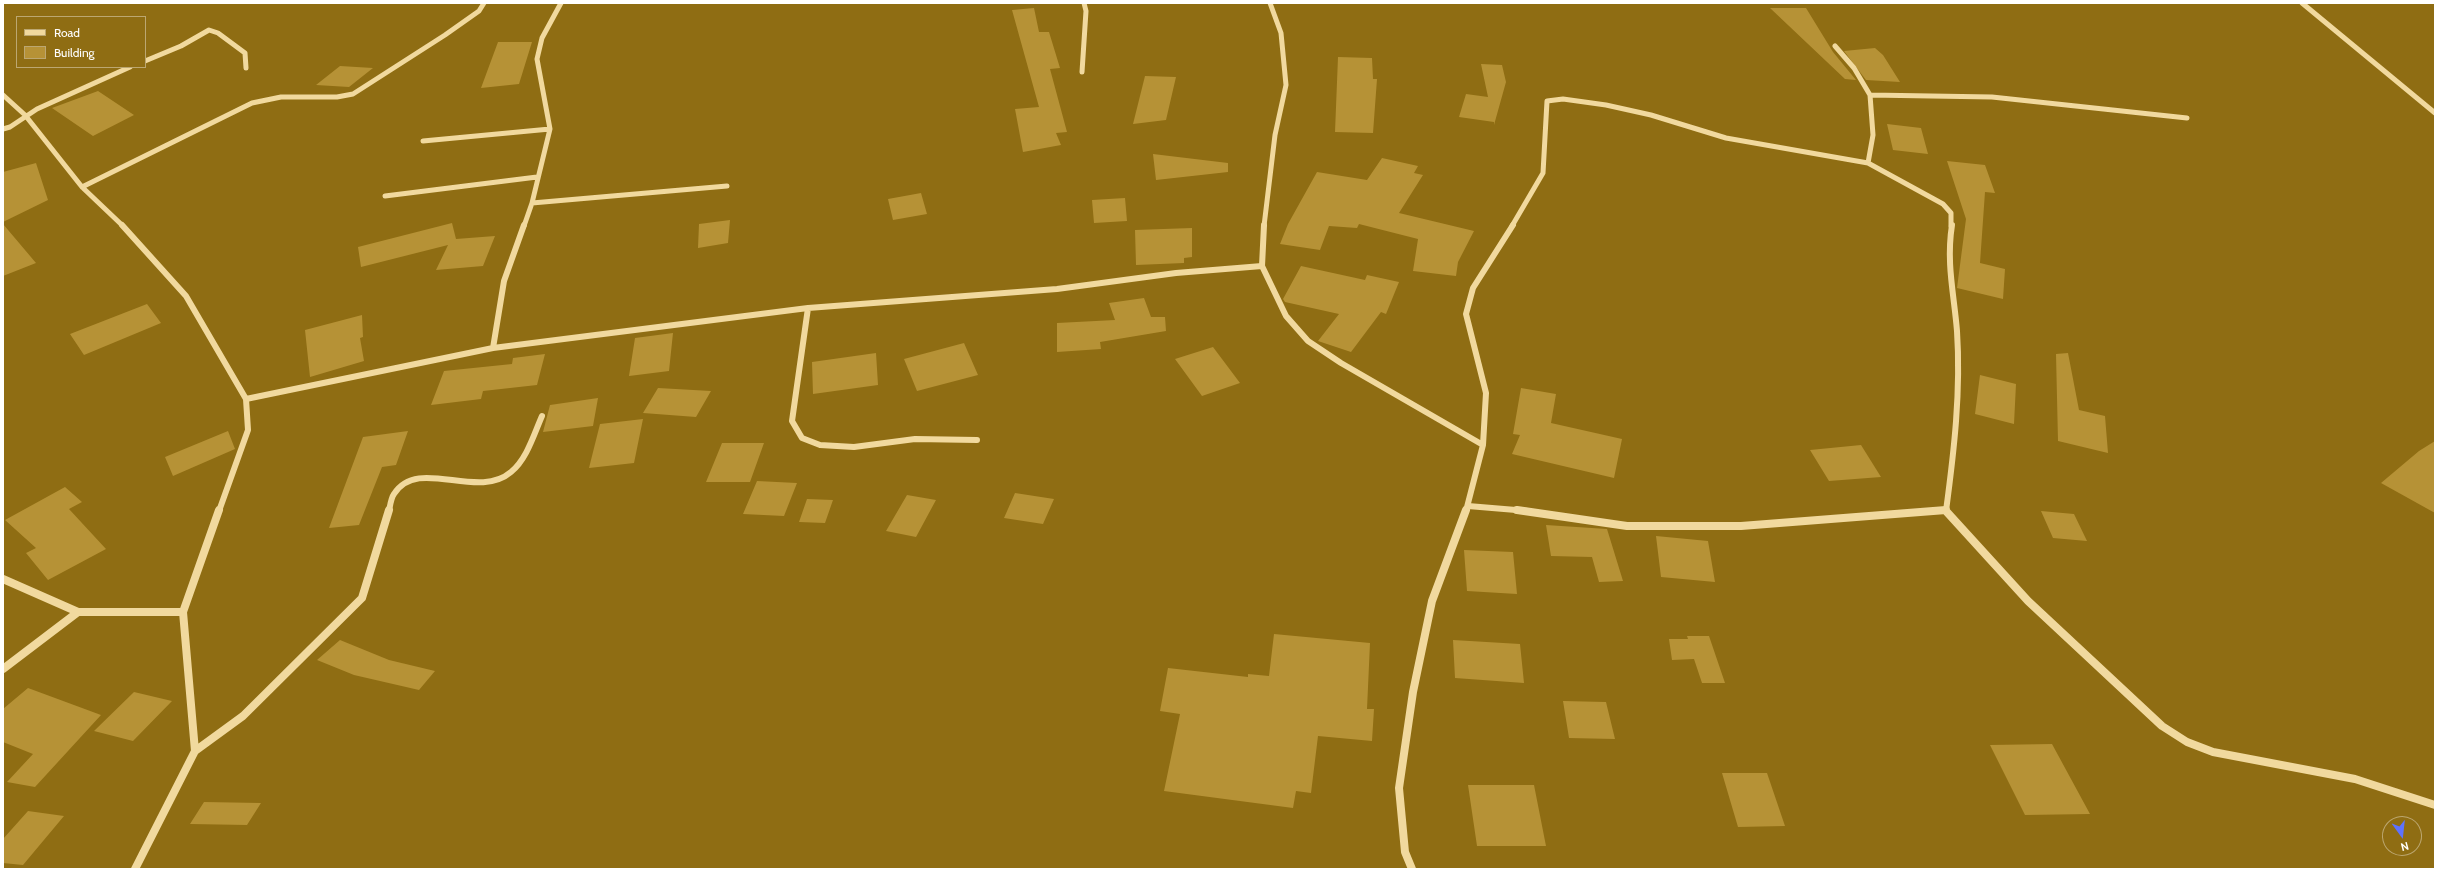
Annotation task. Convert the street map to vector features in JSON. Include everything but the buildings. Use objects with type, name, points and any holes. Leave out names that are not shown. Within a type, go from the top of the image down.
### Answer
[{"type":"street","points":[[82,187],[252,103],[281,97],[338,97],[353,94],[445,35],[479,10],[484,3]]},
{"type":"street","points":[[493,348],[504,282],[532,203],[537,176],[550,129],[537,59],[542,38],[561,3]]},
{"type":"street","points":[[1082,72],[1086,11],[1084,3]]},
{"type":"street","points":[[1270,3],[1281,33],[1286,84],[1275,135],[1264,222],[1262,266],[1286,316],[1308,341],[1341,363],[1483,445]]},
{"type":"street","points":[[2302,3],[2435,113]]},
{"type":"street","points":[[146,61],[181,46],[209,30],[218,33],[245,52],[246,68]]},
{"type":"street","points":[[1835,46],[1854,68],[1870,95],[1873,135],[1868,163]]},
{"type":"street","points":[[3,129],[10,127],[37,109],[128,68]]},
{"type":"street","points":[[3,95],[26,117],[82,187],[130,232],[186,296],[246,399],[248,430],[183,612],[195,751]]},
{"type":"street","points":[[1870,95],[1992,97],[2187,118]]},
{"type":"street","points":[[1412,869],[1405,852],[1399,788],[1413,692],[1432,601],[1468,506],[1483,445],[1486,393],[1466,314],[1473,288],[1530,198],[1543,173],[1547,101],[1563,99],[1606,106],[1650,115],[1726,138],[1868,163],[1943,204],[1951,213],[1952,222],[1948,249],[1957,332],[1957,433],[1946,511]]},
{"type":"street","points":[[423,141],[550,129]]},
{"type":"street","points":[[385,196],[537,176]]},
{"type":"street","points":[[532,203],[727,186]]},
{"type":"street","points":[[246,399],[493,348],[808,308],[1058,289],[1176,273],[1262,266]]},
{"type":"street","points":[[808,308],[792,421],[802,438],[820,445],[854,447],[915,439],[977,440]]},
{"type":"street","points":[[135,869],[195,751],[242,716],[362,598],[394,494],[400,484],[410,478],[424,477],[486,484],[501,480],[512,472],[529,444],[542,416]]},
{"type":"street","points":[[1468,506],[1546,513],[1627,526],[1741,526],[1946,511]]},
{"type":"street","points":[[1946,511],[2028,601],[2162,726],[2187,742],[2213,752],[2246,760],[2355,779],[2435,805]]},
{"type":"street","points":[[3,579],[78,612],[183,612]]},
{"type":"street","points":[[3,669],[78,612]]}]
